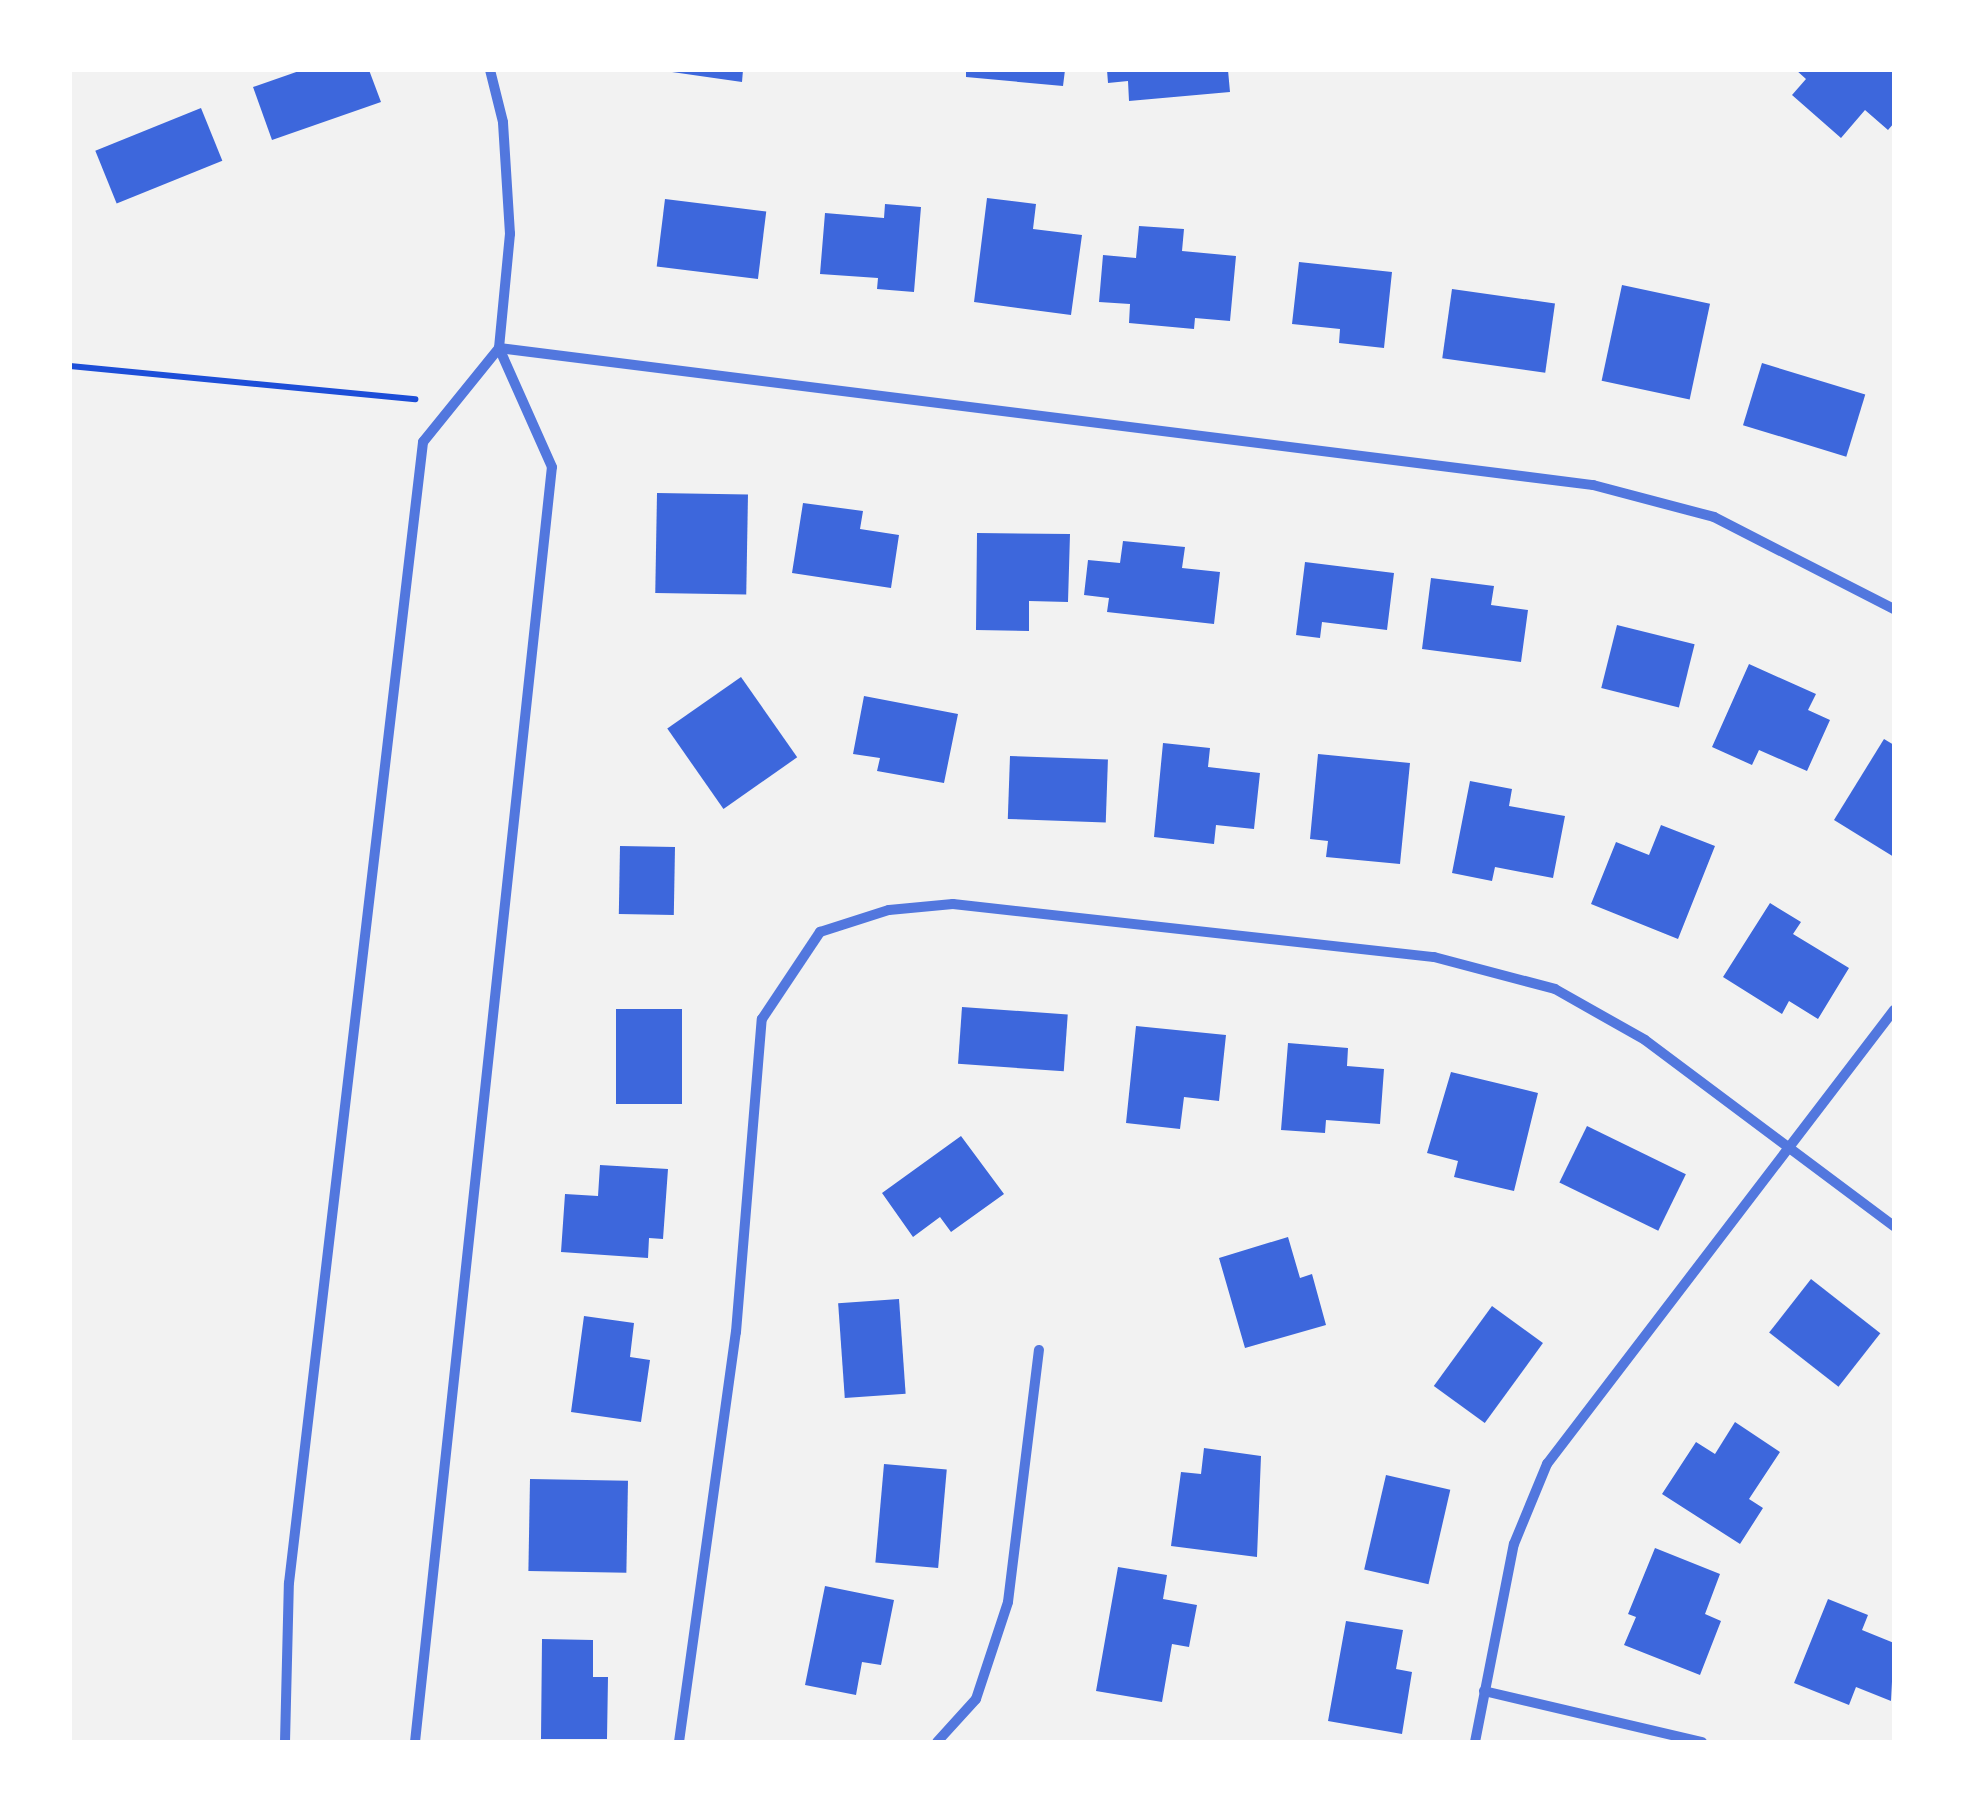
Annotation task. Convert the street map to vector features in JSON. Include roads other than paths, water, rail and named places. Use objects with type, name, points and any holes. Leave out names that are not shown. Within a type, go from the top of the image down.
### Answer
[{"type":"street","points":[[415,1742],[552,467],[499,348],[510,234],[503,122],[490,70]]},
{"type":"street","points":[[499,348],[1593,485],[1714,517],[1894,609]]},
{"type":"street","points":[[284,1742],[289,1583],[423,442],[499,348]]},
{"type":"street","points":[[679,1742],[736,1332],[762,1020],[820,932],[889,910],[954,904],[1434,957],[1556,989],[1645,1040],[1894,1226]]},
{"type":"street","points":[[1476,1742],[1514,1544],[1547,1464],[1894,1010]]},
{"type":"street","points":[[937,1742],[976,1699],[1008,1602],[1039,1350]]},
{"type":"street","points":[[1484,1691],[1702,1742]]}]
